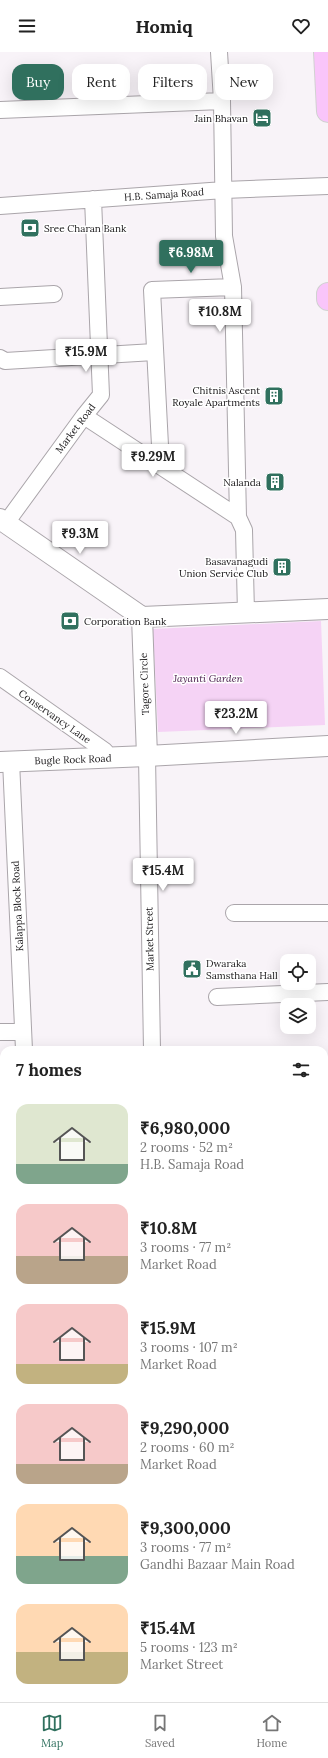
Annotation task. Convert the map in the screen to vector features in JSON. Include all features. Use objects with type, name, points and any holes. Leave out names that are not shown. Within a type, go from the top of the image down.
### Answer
[{"type":"main road","points":[[325,52],[328,112]]},
{"type":"main road","points":[[328,294],[328,299]]},
{"type":"street","points":[[219,52],[222,101],[224,236],[233,286],[238,517],[244,530],[246,613]]},
{"type":"street","points":[[0,110],[222,101]]},
{"type":"street","name":"H.B. Samaja Road","points":[[0,206],[224,190],[328,186]]},
{"type":"street","name":"Market Road","points":[[3,521],[101,395],[93,199]]},
{"type":"street","points":[[161,465],[152,290],[233,286]]},
{"type":"street","points":[[0,297],[54,294]]},
{"type":"street","points":[[0,358],[5,361],[154,352]]},
{"type":"street","points":[[84,416],[161,465],[238,517]]},
{"type":"street","points":[[3,521],[142,617],[328,609]]},
{"type":"street","name":"Tagore Circle","points":[[142,617],[147,756]]},
{"type":"street","name":"Conservancy Lane","points":[[0,677],[105,751],[106,758]]},
{"type":"street","points":[[147,756],[328,746]]},
{"type":"street","name":"Bugle Rock Road","points":[[5,761],[147,756]]},
{"type":"street","name":"Market Street","points":[[147,756],[152,1046]]},
{"type":"street","name":"Kalappa Block Road","points":[[5,761],[24,1046]]},
{"type":"street","points":[[234,913],[328,913]]},
{"type":"street","points":[[217,997],[328,992]]},
{"type":"street","points":[[0,1032],[23,1032]]},
{"type":"green space","name":"Jayanti Garden","points":[[321,621],[325,725],[158,732],[153,629]]},
{"type":"place","name":"Jain Bhavan","points":[[262,118]]},
{"type":"place","name":"Sree Charan Bank","points":[[30,228]]},
{"type":"place","name":"Chitnis Ascent Royale Apartments","points":[[274,396]]},
{"type":"place","name":"Nalanda","points":[[275,482]]},
{"type":"place","name":"Basavanagudi Union Service Club","points":[[282,567]]},
{"type":"place","name":"Corporation Bank","points":[[70,621]]},
{"type":"place","name":"Dwaraka Samsthana Hall","points":[[192,969]]}]
